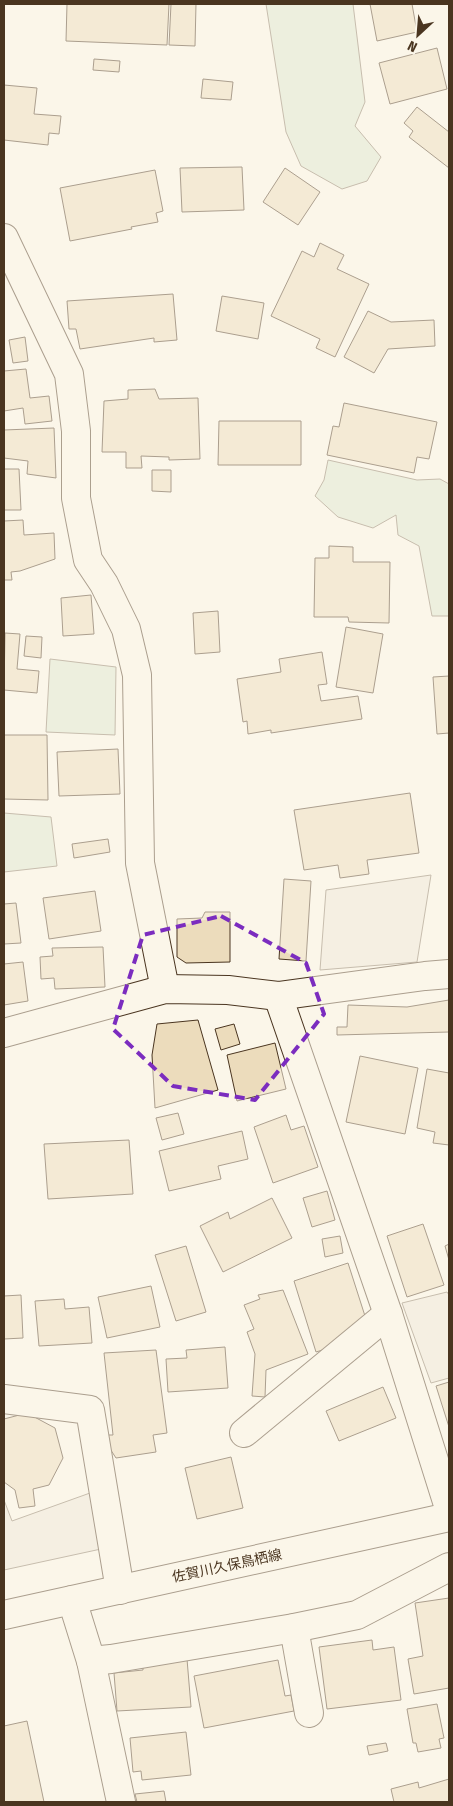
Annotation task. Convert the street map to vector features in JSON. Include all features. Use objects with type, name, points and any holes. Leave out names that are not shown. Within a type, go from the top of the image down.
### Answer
[{"type":"street","points":[[4,238],[69,374],[76,431],[76,498],[88,560],[104,584],[126,629],[137,675],[140,863],[165,989]]},
{"type":"street","points":[[4,1033],[165,989],[228,990],[278,996],[449,974]]},
{"type":"street","points":[[278,996],[388,1314],[449,1508]]},
{"type":"street","points":[[244,1433],[388,1314]]},
{"type":"street","points":[[4,1399],[90,1410],[120,1590]]},
{"type":"street","name":"佐賀川久保鳥栖線","points":[[4,1615],[449,1517]]},
{"type":"street","points":[[91,1661],[111,1660],[357,1615],[449,1567]]},
{"type":"street","points":[[72,1600],[91,1661],[121,1802]]},
{"type":"street","points":[[294,1628],[310,1713]]},
{"type":"highlighted area","points":[[221,916],[306,963],[324,1014],[255,1100],[173,1086],[113,1029],[143,935]]},
{"type":"green space","points":[[266,4],[353,4],[365,102],[355,126],[381,157],[367,181],[342,189],[301,166],[286,132]]},
{"type":"green space","points":[[328,460],[417,480],[440,479],[449,484],[449,616],[432,616],[419,546],[398,535],[396,515],[373,528],[338,517],[315,496],[324,480]]},
{"type":"green space","points":[[50,659],[116,667],[115,735],[46,732]]},
{"type":"green space","points":[[4,813],[51,817],[57,866],[4,872]]},
{"type":"shaded area","points":[[431,875],[417,962],[320,970],[326,890]]},
{"type":"shaded area","points":[[447,1292],[449,1295],[449,1378],[431,1383],[402,1303]]},
{"type":"shaded area","points":[[90,1493],[101,1549],[4,1570],[4,1500],[12,1521]]},
{"type":"building","points":[[67,4],[169,4],[167,45],[66,41]]},
{"type":"building","points":[[171,4],[196,4],[195,46],[169,45]]},
{"type":"building","points":[[370,4],[412,4],[417,32],[377,41]]},
{"type":"building","points":[[437,48],[447,89],[390,104],[379,63]]},
{"type":"building","points":[[94,59],[120,61],[119,72],[93,70]]},
{"type":"building","points":[[203,79],[233,82],[231,100],[201,98]]},
{"type":"building","points":[[4,85],[37,88],[34,114],[61,116],[59,134],[49,133],[48,145],[4,140]]},
{"type":"building","points":[[417,107],[449,132],[449,168],[409,137],[413,131],[404,123]]},
{"type":"building","points":[[242,167],[244,210],[182,212],[180,168]]},
{"type":"building","points":[[285,168],[320,192],[298,225],[263,202]]},
{"type":"building","points":[[155,170],[163,211],[156,213],[158,222],[70,241],[60,188]]},
{"type":"building","points":[[320,243],[344,255],[337,269],[369,284],[335,357],[316,348],[320,339],[271,316],[302,251],[314,257]]},
{"type":"building","points":[[173,294],[177,340],[154,342],[154,338],[80,349],[76,329],[69,329],[67,301]]},
{"type":"building","points":[[222,296],[264,303],[258,339],[216,331]]},
{"type":"building","points":[[368,311],[391,322],[434,320],[435,346],[388,349],[374,373],[344,357]]},
{"type":"building","points":[[25,337],[28,361],[13,363],[9,340]]},
{"type":"building","points":[[26,369],[30,398],[49,396],[52,421],[25,424],[23,408],[4,411],[4,371]]},
{"type":"building","points":[[155,389],[159,399],[198,398],[200,459],[169,460],[169,457],[141,456],[142,468],[126,468],[126,452],[102,452],[104,401],[128,399],[128,390]]},
{"type":"building","points":[[344,403],[437,422],[429,459],[417,457],[414,473],[327,455],[333,426],[339,427]]},
{"type":"building","points":[[219,421],[301,421],[301,465],[218,465]]},
{"type":"building","points":[[54,428],[56,478],[27,474],[28,461],[4,458],[4,430]]},
{"type":"building","points":[[4,469],[19,469],[21,510],[4,510]]},
{"type":"building","points":[[152,470],[171,470],[171,492],[152,491]]},
{"type":"building","points":[[23,520],[24,535],[54,533],[55,559],[20,571],[11,572],[12,580],[4,580],[4,521]]},
{"type":"building","points":[[329,546],[353,547],[353,562],[390,562],[389,623],[349,622],[348,617],[314,617],[315,558],[329,558]]},
{"type":"building","points":[[91,595],[94,634],[63,636],[61,598]]},
{"type":"building","points":[[218,611],[220,652],[195,654],[193,613]]},
{"type":"building","points":[[346,627],[383,634],[373,693],[336,687]]},
{"type":"building","points":[[5,633],[20,634],[17,669],[39,671],[37,693],[4,690]]},
{"type":"building","points":[[26,636],[42,637],[41,658],[24,656]]},
{"type":"building","points":[[322,652],[327,684],[318,685],[321,701],[358,696],[362,719],[271,733],[271,730],[248,734],[247,721],[243,722],[237,679],[281,672],[279,659]]},
{"type":"building","points":[[449,676],[449,733],[437,734],[433,677]]},
{"type":"building","points":[[4,735],[47,735],[48,800],[4,799]]},
{"type":"building","points":[[118,749],[120,794],[59,796],[57,752]]},
{"type":"building","points":[[410,793],[419,853],[367,860],[369,874],[340,878],[338,865],[304,870],[294,810]]},
{"type":"building","points":[[108,839],[110,852],[74,858],[72,844]]},
{"type":"building","points":[[284,879],[311,881],[306,961],[279,959]]},
{"type":"building","points":[[95,891],[101,931],[49,939],[43,898]]},
{"type":"building","points":[[16,903],[21,943],[4,944],[4,904]]},
{"type":"building","points":[[205,912],[230,912],[230,962],[186,963],[177,957],[177,919],[202,918]]},
{"type":"building","points":[[103,947],[105,987],[55,989],[54,978],[41,979],[40,957],[53,956],[52,948]]},
{"type":"building","points":[[23,962],[28,1001],[4,1005],[4,964]]},
{"type":"building","points":[[449,1000],[449,1032],[337,1035],[337,1027],[347,1027],[348,1005],[407,1007]]},
{"type":"building","points":[[198,1020],[218,1090],[155,1108],[152,1055],[157,1024]]},
{"type":"building","points":[[234,1024],[240,1044],[221,1050],[215,1029]]},
{"type":"building","points":[[275,1043],[286,1089],[237,1101],[227,1055]]},
{"type":"building","points":[[360,1056],[418,1068],[405,1134],[346,1122]]},
{"type":"building","points":[[427,1069],[449,1073],[449,1145],[433,1143],[435,1132],[417,1128]]},
{"type":"building","points":[[178,1113],[184,1134],[162,1140],[156,1118]]},
{"type":"building","points":[[286,1115],[291,1130],[304,1126],[318,1167],[273,1183],[254,1127]]},
{"type":"building","points":[[242,1131],[248,1159],[218,1166],[221,1179],[169,1191],[159,1151]]},
{"type":"building","points":[[129,1140],[133,1194],[48,1199],[44,1144]]},
{"type":"building","points":[[327,1191],[335,1220],[312,1227],[303,1198]]},
{"type":"building","points":[[272,1198],[292,1238],[223,1272],[200,1226],[228,1212],[230,1219]]},
{"type":"building","points":[[423,1224],[444,1285],[407,1297],[387,1236]]},
{"type":"building","points":[[340,1236],[343,1253],[325,1257],[322,1239]]},
{"type":"building","points":[[449,1244],[449,1260],[445,1246]]},
{"type":"building","points":[[186,1246],[206,1312],[176,1321],[155,1255]]},
{"type":"building","points":[[348,1263],[365,1316],[329,1348],[316,1352],[294,1281]]},
{"type":"building","points":[[151,1286],[160,1327],[107,1338],[98,1297]]},
{"type":"building","points":[[283,1290],[308,1354],[266,1370],[265,1397],[252,1396],[255,1354],[247,1332],[254,1329],[244,1305],[260,1299],[258,1295]]},
{"type":"building","points":[[21,1295],[23,1338],[4,1339],[4,1296]]},
{"type":"building","points":[[64,1299],[65,1309],[89,1307],[92,1343],[39,1346],[35,1301]]},
{"type":"building","points":[[225,1347],[228,1388],[168,1392],[166,1359],[187,1358],[186,1350]]},
{"type":"building","points":[[156,1350],[167,1433],[153,1435],[156,1452],[116,1458],[101,1435],[113,1435],[104,1353]]},
{"type":"building","points":[[449,1382],[449,1427],[436,1386]]},
{"type":"building","points":[[383,1387],[396,1418],[339,1441],[326,1411]]},
{"type":"building","points":[[27,1413],[55,1428],[63,1458],[49,1485],[33,1489],[35,1506],[19,1508],[15,1490],[4,1482],[4,1419]]},
{"type":"building","points":[[231,1457],[243,1508],[197,1519],[185,1468]]},
{"type":"building","points":[[449,1598],[449,1688],[414,1694],[408,1659],[423,1656],[415,1603]]},
{"type":"building","points":[[372,1640],[373,1650],[394,1647],[401,1700],[327,1709],[319,1647]]},
{"type":"building","points":[[187,1659],[191,1707],[117,1711],[114,1673],[143,1670],[143,1666]]},
{"type":"building","points":[[278,1660],[285,1696],[291,1695],[294,1711],[204,1728],[194,1676]]},
{"type":"building","points":[[437,1704],[444,1738],[439,1739],[441,1748],[418,1752],[416,1743],[413,1743],[407,1709]]},
{"type":"building","points":[[27,1721],[44,1802],[4,1802],[4,1726]]},
{"type":"building","points":[[186,1732],[191,1775],[142,1780],[141,1771],[133,1772],[130,1738]]},
{"type":"building","points":[[386,1743],[388,1751],[369,1755],[367,1746]]},
{"type":"building","points":[[449,1779],[449,1802],[394,1802],[391,1789],[418,1782],[419,1788]]},
{"type":"building","points":[[164,1791],[166,1802],[137,1802],[135,1794]]}]
